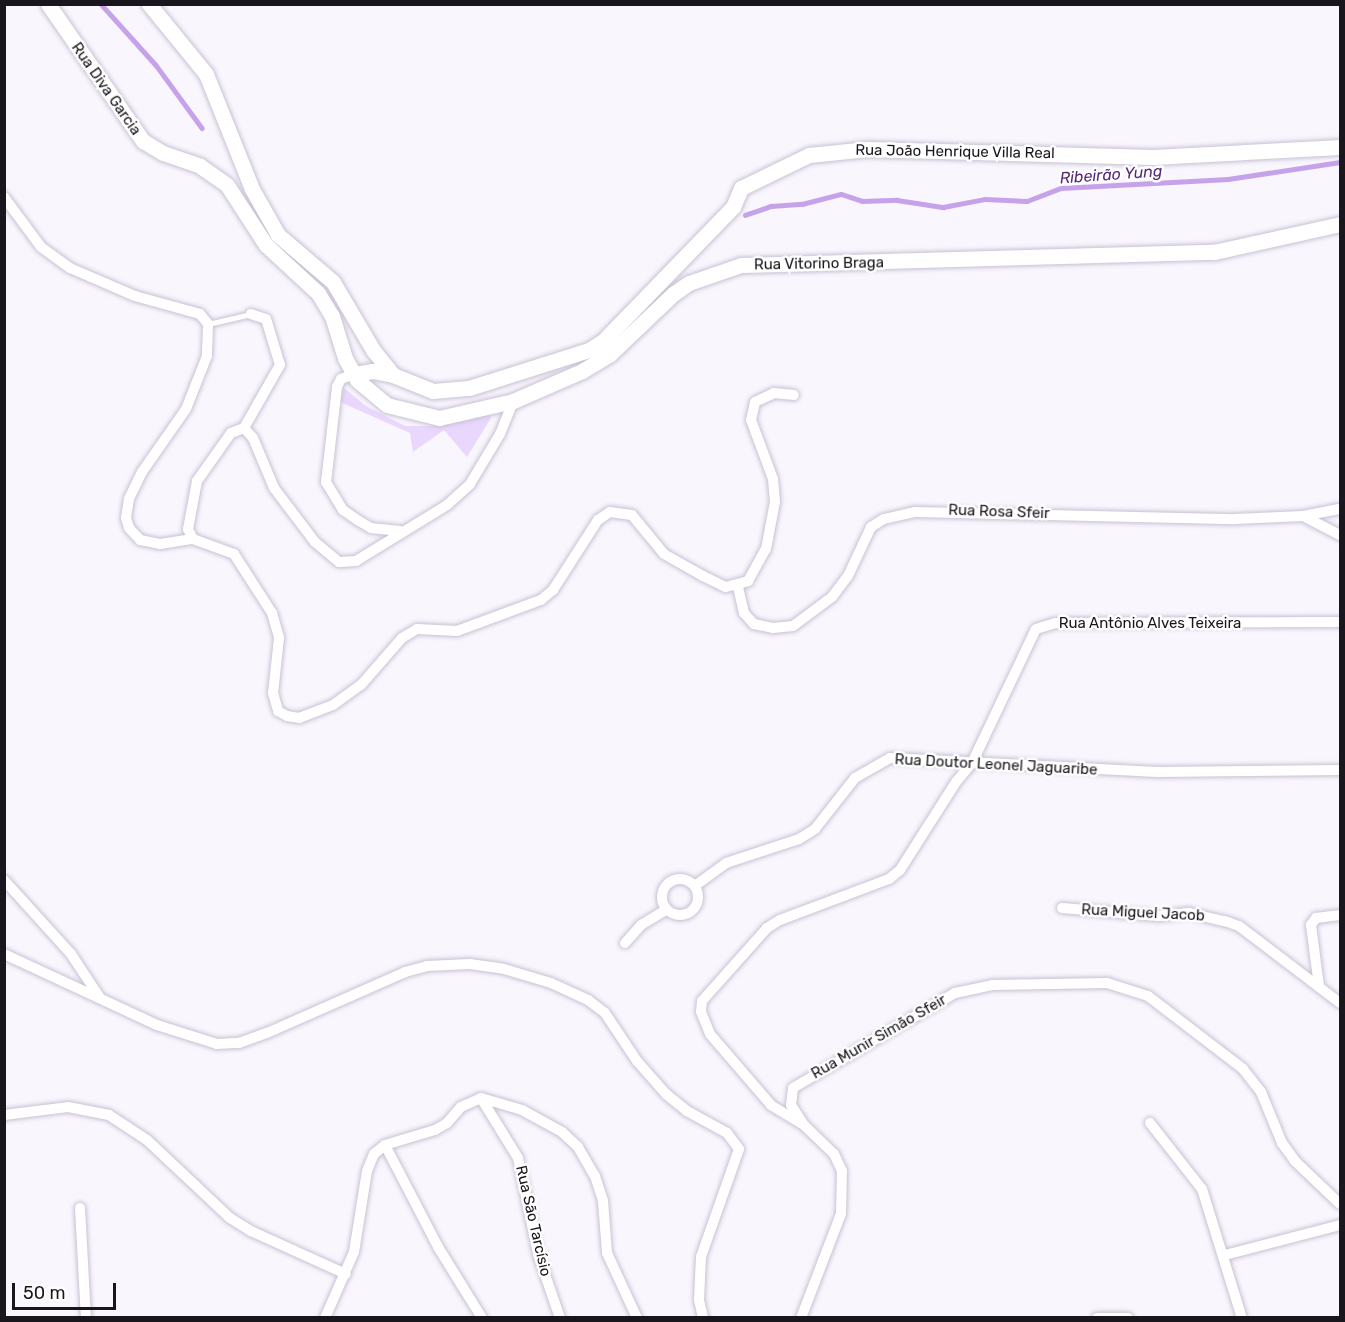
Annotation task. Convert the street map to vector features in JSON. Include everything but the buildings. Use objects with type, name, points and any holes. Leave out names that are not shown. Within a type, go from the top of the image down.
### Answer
[{"type":"main road","name":"Rua Diva Garcia","points":[[48,4],[143,141],[163,153],[200,166],[226,185],[266,245],[318,293],[332,316],[354,374]]},
{"type":"main road","points":[[149,4],[206,74],[252,189],[278,235],[333,282],[373,350],[393,375]]},
{"type":"main road","name":"Rua João Henrique Villa Real","points":[[393,375],[433,391],[469,388],[579,355],[603,341],[734,207],[741,188],[809,155],[868,148],[1153,157],[1341,147]]},
{"type":"main road","name":"Rua Vitorino Braga","points":[[354,374],[368,391],[387,405],[439,418],[513,401],[610,354],[651,313],[689,283],[741,265],[1214,252],[1341,224]]},
{"type":"main road","points":[[354,374],[373,371],[393,375]]},
{"type":"street","points":[[4,197],[40,247],[70,268],[135,296],[200,314],[208,324],[207,356],[186,409],[142,472],[126,507],[129,528],[140,540],[160,544],[193,539],[234,554],[272,613],[279,638],[275,702],[278,711],[299,718],[333,705],[361,685],[402,638],[417,629],[457,631],[541,600],[552,590],[598,520],[610,512],[632,515],[664,554],[717,583],[738,587],[755,572],[766,549],[774,501],[768,461],[751,420],[755,402],[774,393],[794,395]]},
{"type":"street","points":[[193,539],[188,529],[197,482],[231,433],[244,428],[280,365],[266,319],[251,314]]},
{"type":"street","points":[[354,374],[341,379],[337,387],[326,482],[343,510],[359,521],[371,528],[400,531]]},
{"type":"street","points":[[244,428],[252,438],[274,488],[331,558],[339,562],[356,561],[400,531],[447,505],[470,484],[500,434],[513,401]]},
{"type":"street","name":"Rua Rosa Sfeir","points":[[738,587],[744,613],[754,624],[773,628],[793,626],[832,597],[848,576],[871,527],[884,519],[915,512],[1235,519],[1303,516],[1341,509]]},
{"type":"street","points":[[1303,516],[1341,536]]},
{"type":"street","name":"Rua Antônio Alves Teixeira","points":[[804,1125],[771,1105],[710,1034],[701,1012],[702,1001],[767,928],[780,920],[889,879],[911,857],[956,782],[972,763],[1030,638],[1044,625],[1341,622]]},
{"type":"street","name":"Rua Doutor Leonel Jaguaribe","points":[[696,885],[726,863],[799,839],[815,829],[855,778],[870,766],[890,758],[1157,772],[1341,770]]},
{"type":"street","points":[[678,879],[696,885],[697,903],[690,912],[673,915],[666,910],[662,896],[666,884],[678,879]]},
{"type":"street","points":[[4,880],[70,954],[100,999]]},
{"type":"street","name":"Rua Miguel Jacob","points":[[1062,908],[1159,916],[1189,913],[1225,921],[1239,926],[1341,1003]]},
{"type":"street","points":[[625,943],[648,920],[666,910]]},
{"type":"street","points":[[1319,986],[1311,925],[1316,918],[1341,915]]},
{"type":"street","points":[[4,954],[157,1024],[217,1044],[239,1043],[267,1033],[427,966],[470,964],[504,969],[551,983],[588,1000],[605,1013],[637,1061],[666,1094],[687,1111],[727,1133],[739,1149],[701,1257],[699,1300],[703,1317]]},
{"type":"street","name":"Rua Munir Simão Sfeir","points":[[804,1125],[791,1105],[792,1088],[955,993],[992,985],[1107,983],[1148,996],[1243,1069],[1261,1092],[1282,1143],[1295,1161],[1341,1204]]},
{"type":"street","points":[[325,1317],[354,1252],[367,1171],[374,1154],[385,1144],[435,1130],[471,1100],[481,1098],[522,1110],[562,1132],[578,1147],[595,1176],[603,1201],[607,1253],[637,1317]]},
{"type":"street","name":"Rua São Tarcísio","points":[[481,1098],[518,1158],[538,1254],[560,1317]]},
{"type":"street","points":[[6,1115],[86,1107],[109,1115],[147,1140],[230,1218],[251,1232],[346,1274]]},
{"type":"street","points":[[1150,1123],[1197,1181],[1225,1255],[1242,1317]]},
{"type":"street","points":[[801,1317],[841,1214],[844,1190],[842,1171],[834,1154],[804,1125]]},
{"type":"street","points":[[385,1144],[438,1247],[482,1317]]},
{"type":"street","points":[[80,1208],[86,1317]]},
{"type":"street","points":[[1225,1255],[1341,1225]]},
{"type":"street","points":[[1097,1317],[1128,1317]]},
{"type":"lane","points":[[208,324],[251,314]]},
{"type":"shaded area","points":[[344,388],[366,406],[405,426],[436,426],[489,415],[491,418],[467,457],[444,430],[413,452],[410,433],[340,402]]},
{"type":"waterway","name":"Ribeirão Yung","points":[[101,4],[156,65],[202,128]]},
{"type":"waterway","name":"Ribeirão Yung","points":[[745,215],[771,206],[802,204],[841,194],[862,201],[897,200],[943,207],[985,199],[1027,201],[1061,188],[1228,179],[1340,162]]}]
